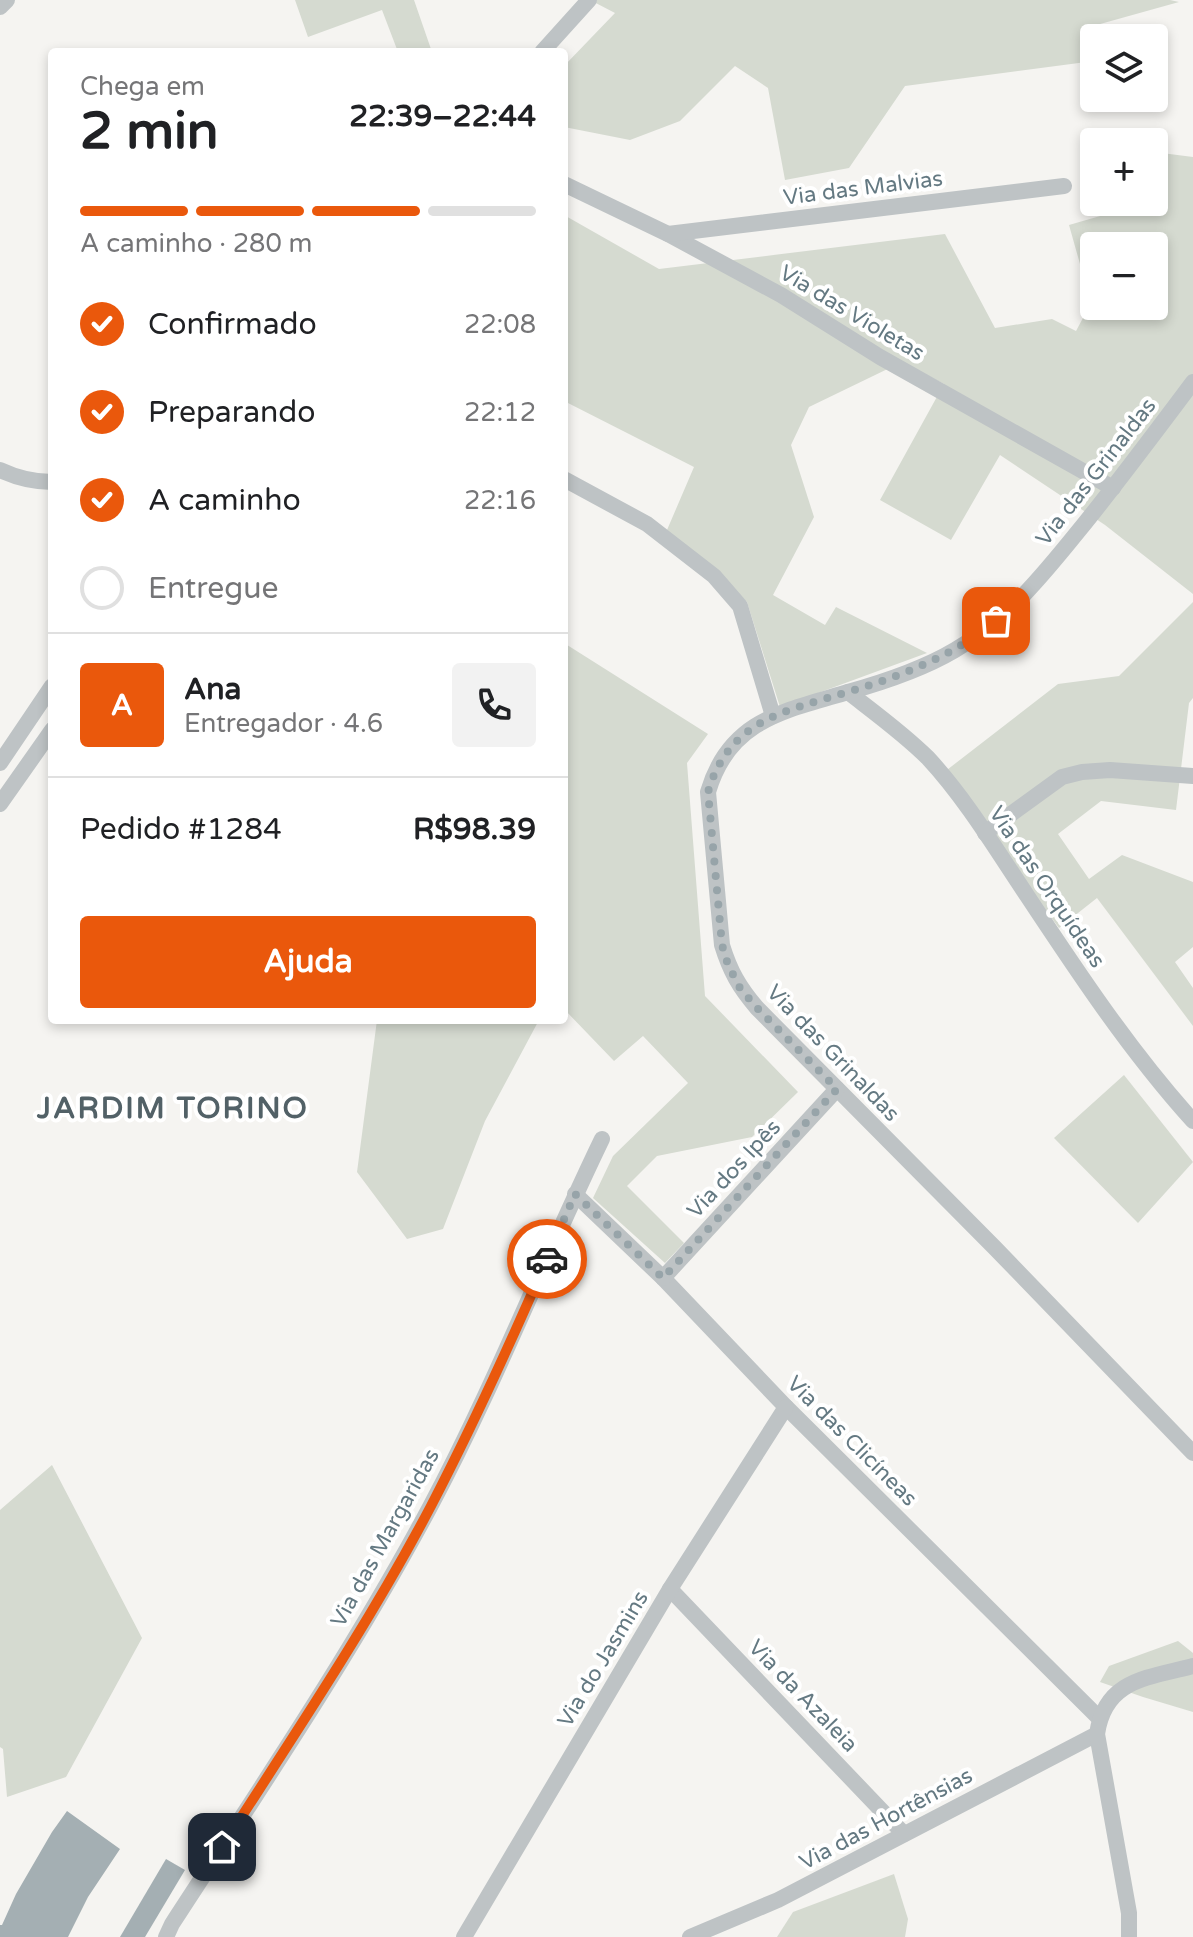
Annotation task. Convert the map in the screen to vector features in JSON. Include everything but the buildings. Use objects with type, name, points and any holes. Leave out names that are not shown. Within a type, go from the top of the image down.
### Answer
[{"type":"street","points":[[0,7],[7,0]]},
{"type":"street","points":[[546,48],[589,0]]},
{"type":"street","name":"Via das Violetas","points":[[568,186],[668,234],[781,295],[880,357],[1113,488]]},
{"type":"street","name":"Via das Malvias","points":[[668,234],[1064,186]]},
{"type":"street","name":"Via das Grinaldas","points":[[1193,382],[1113,488],[1032,587],[1009,610],[954,650],[920,666],[773,716],[741,736],[724,755],[713,773],[708,792],[722,945],[740,988],[1193,1453]]},
{"type":"street","points":[[0,470],[16,477],[48,482]]},
{"type":"street","points":[[568,481],[647,524],[714,576],[740,606],[773,716]]},
{"type":"street","points":[[0,763],[48,692]]},
{"type":"street","name":"Via das Orquídeas","points":[[848,692],[927,758],[954,789],[1110,1020],[1193,1121]]},
{"type":"street","points":[[0,804],[48,736]]},
{"type":"street","points":[[985,833],[1062,777],[1110,770],[1193,776]]},
{"type":"street","name":"Via dos Ipês","points":[[663,1278],[837,1089]]},
{"type":"street","name":"Via das Margaridas","points":[[166,1937],[355,1638],[430,1507],[491,1386],[602,1139]]},
{"type":"street","name":"Via das Clicíneas","points":[[575,1194],[663,1278],[1098,1727]]},
{"type":"street","name":"Via do Jasmins","points":[[464,1937],[670,1589],[786,1407]]},
{"type":"street","name":"Via da Azaleia","points":[[670,1589],[904,1834]]},
{"type":"street","points":[[1129,1937],[1129,1913],[1098,1727],[1105,1706],[1118,1692],[1138,1680],[1193,1666]]},
{"type":"street","name":"Via das Hortênsias","points":[[691,1937],[778,1900],[1098,1727]]},
{"type":"shaded area","points":[[295,0],[414,0],[431,48],[396,48],[382,10],[308,37]]},
{"type":"shaded area","points":[[590,0],[1179,2],[1100,24],[1080,24],[1080,63],[905,86],[849,168],[785,180],[768,88],[735,66],[680,121],[630,140],[568,128],[568,62],[615,13]]},
{"type":"shaded area","points":[[1168,154],[1193,157],[1193,594],[1105,525],[1000,455],[951,540],[880,500],[944,384],[902,362],[809,407],[791,445],[814,517],[773,595],[825,625],[836,607],[927,653],[780,707],[747,602],[667,530],[694,467],[568,403],[568,217],[659,269],[945,234],[995,328],[1052,319],[1076,331],[1082,320],[1168,320],[1168,232],[1080,232],[1080,264],[1069,225],[1100,216],[1168,216]]},
{"type":"shaded area","points":[[1193,602],[1193,698],[1189,703],[1176,810],[1101,801],[1058,834],[1089,879],[1122,855],[1193,882],[1193,947],[1175,962],[1193,988],[1193,1026],[1097,898],[1059,928],[943,773],[1058,684],[1119,676]]},
{"type":"shaded area","points":[[568,646],[708,734],[687,763],[705,996],[798,1092],[752,1137],[657,1156],[627,1186],[684,1243],[665,1263],[593,1198],[613,1156],[688,1083],[643,1036],[614,1061],[568,1013]]},
{"type":"shaded area","points":[[376,1024],[537,1024],[485,1121],[443,1229],[407,1239],[357,1172]]},
{"type":"shaded area","points":[[1124,1075],[1193,1162],[1138,1223],[1054,1138]]},
{"type":"shaded area","points":[[52,1465],[142,1638],[66,1777],[7,1797],[3,1749],[0,1747],[0,1510]]},
{"type":"shaded area","points":[[1178,1641],[1193,1653],[1193,1712],[1100,1682],[1109,1666]]},
{"type":"shaded area","points":[[894,1874],[908,1919],[905,1937],[777,1937],[793,1912]]},
{"type":"way so far","points":[[547,1259],[575,1194],[663,1278],[837,1089],[757,1008],[740,988],[728,965],[722,945],[708,792],[713,773],[724,755],[741,736],[773,716],[920,666],[954,650],[996,621]]},
{"type":"district","name":"JARDIM TORINO","points":[[173,1108]]},
{"type":"route","points":[[222,1847],[355,1638],[430,1507],[491,1386],[547,1259]]}]
